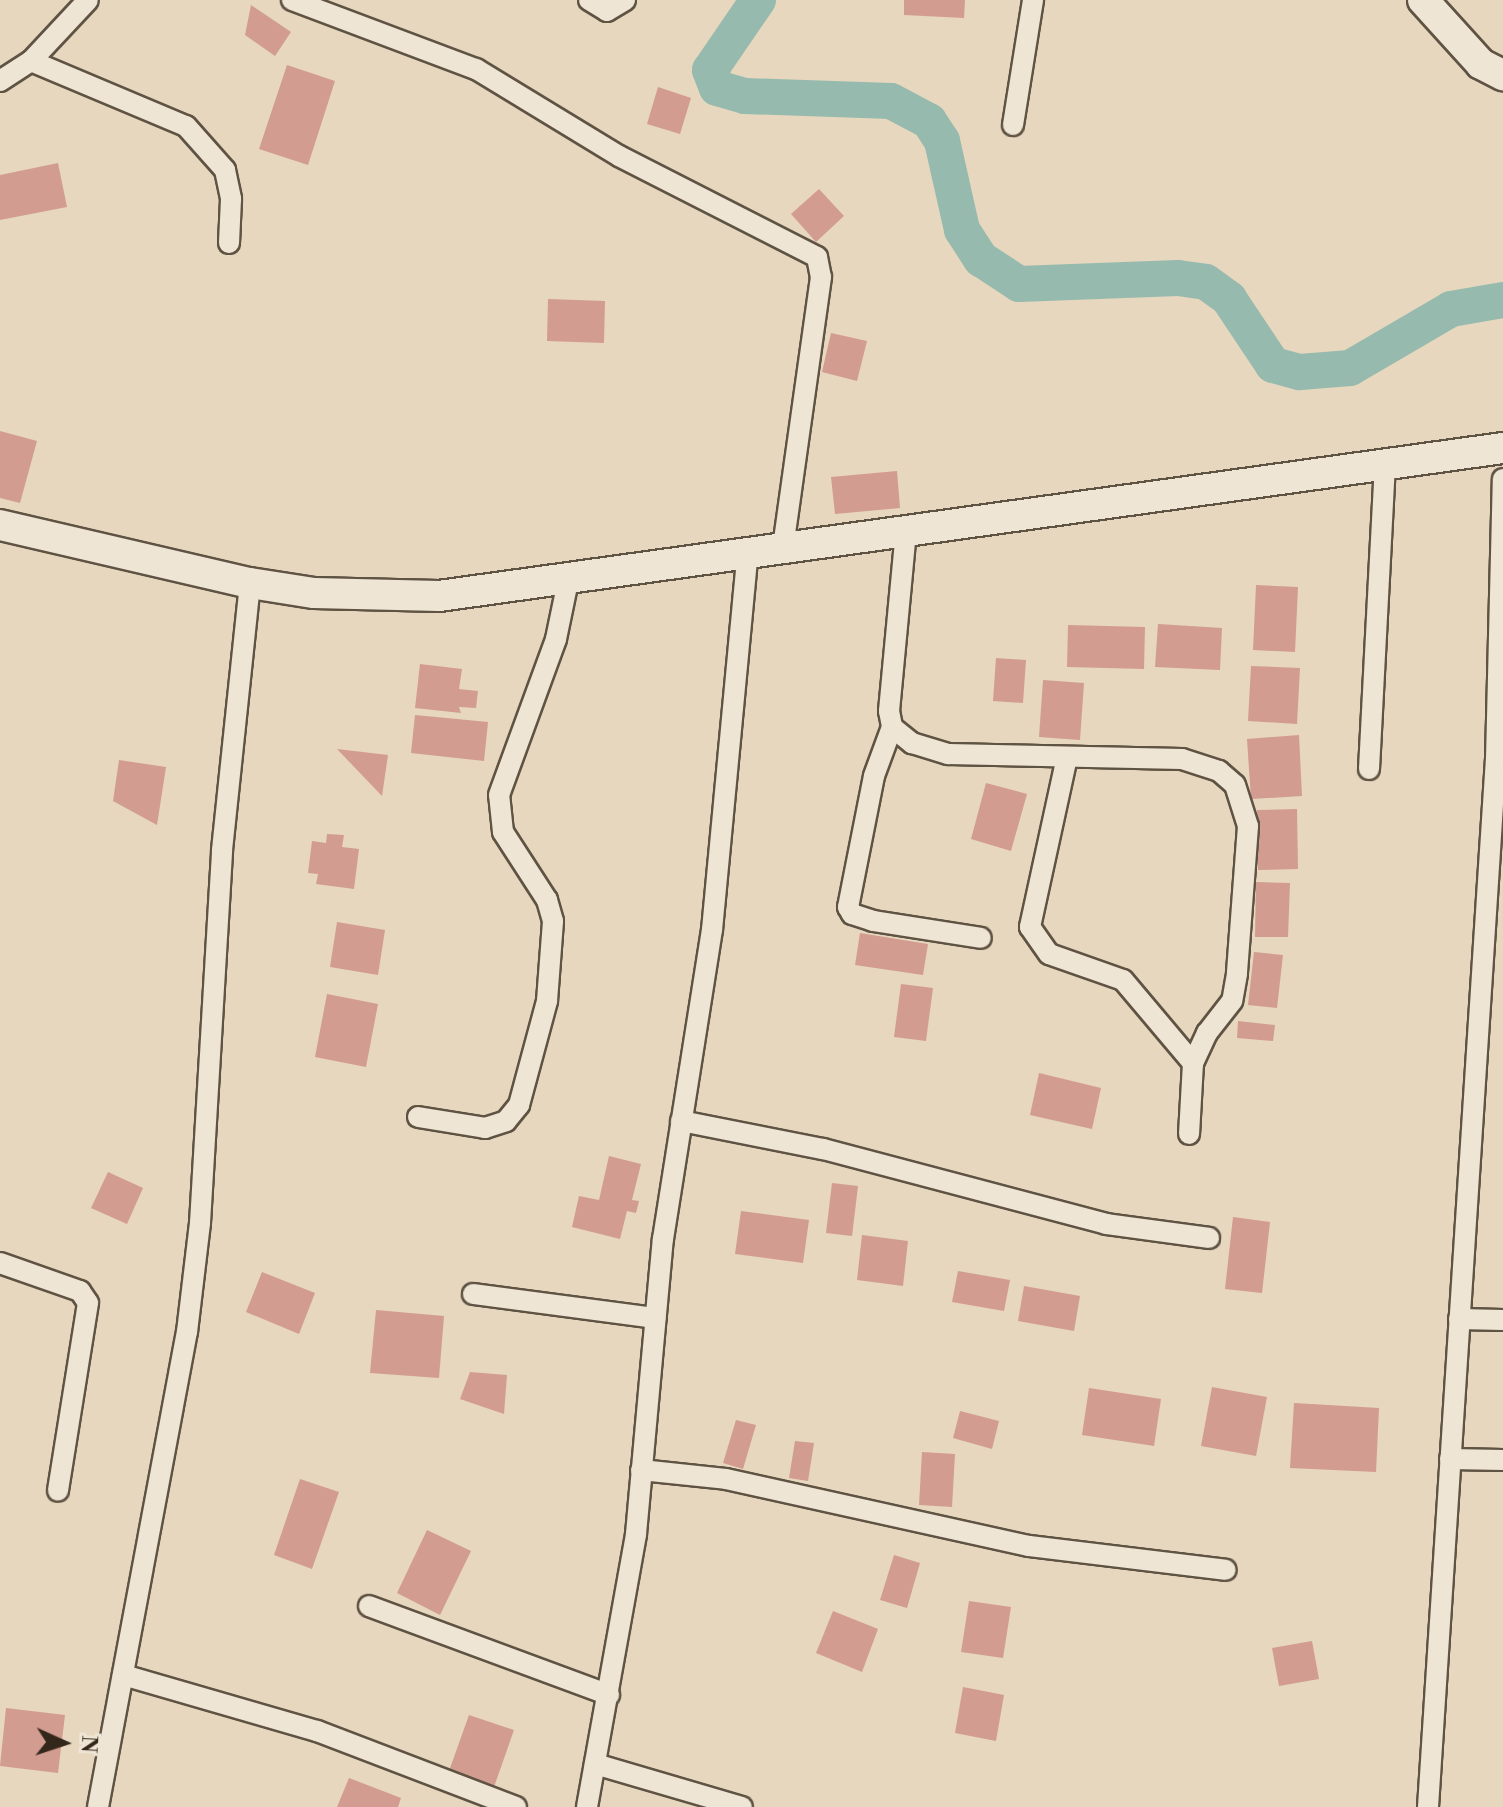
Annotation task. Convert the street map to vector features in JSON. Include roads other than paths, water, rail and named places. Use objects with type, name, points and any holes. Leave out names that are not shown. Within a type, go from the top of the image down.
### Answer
[{"type":"main road","points":[[1423,0],[1481,64],[1503,75]]},
{"type":"main road","points":[[0,525],[250,583],[379,597],[439,596],[568,581],[783,547],[1503,448]]},
{"type":"street","points":[[0,81],[31,61],[88,0]]},
{"type":"street","points":[[292,0],[476,69],[619,156],[817,257],[821,277],[783,547]]},
{"type":"street","points":[[589,0],[611,11],[625,0]]},
{"type":"street","points":[[1013,125],[1033,0]]},
{"type":"street","points":[[31,61],[186,126],[225,170],[231,199],[229,243]]},
{"type":"street","points":[[1369,769],[1385,465]]},
{"type":"street","points":[[1428,1807],[1496,759],[1503,479]]},
{"type":"street","points":[[906,531],[889,711],[892,727],[874,776],[848,907],[852,914],[873,921],[981,938]]},
{"type":"street","points":[[587,1807],[609,1695],[641,1470],[655,1318],[681,1121],[712,930],[748,552]]},
{"type":"street","points":[[418,1117],[485,1128],[506,1121],[523,1091],[547,1001],[553,921],[547,900],[503,832],[499,795],[556,639],[568,581]]},
{"type":"street","points":[[98,1807],[192,1292],[222,850],[250,583]]},
{"type":"street","points":[[892,727],[912,743],[948,754],[1182,759],[1219,771],[1235,785],[1248,826],[1232,1001],[1207,1033],[1193,1063],[1189,1134]]},
{"type":"street","points":[[1067,757],[1030,927],[1049,954],[1123,980],[1193,1063]]},
{"type":"street","points":[[681,1121],[823,1149],[1106,1224],[1209,1238]]},
{"type":"street","points":[[0,1263],[80,1291],[88,1303],[58,1491]]},
{"type":"street","points":[[473,1294],[655,1318]]},
{"type":"street","points":[[1459,1319],[1503,1320]]},
{"type":"street","points":[[1450,1459],[1503,1460]]},
{"type":"street","points":[[641,1470],[726,1479],[1029,1546],[1226,1570]]},
{"type":"street","points":[[369,1606],[609,1695]]},
{"type":"street","points":[[123,1675],[317,1731],[516,1807]]},
{"type":"street","points":[[595,1764],[742,1807]]},
{"type":"waterway","points":[[758,0],[710,70],[717,88],[745,96],[891,101],[929,121],[942,141],[962,230],[981,259],[1019,284],[1178,278],[1206,282],[1229,299],[1273,365],[1300,372],[1350,368],[1451,309],[1503,300]]}]
